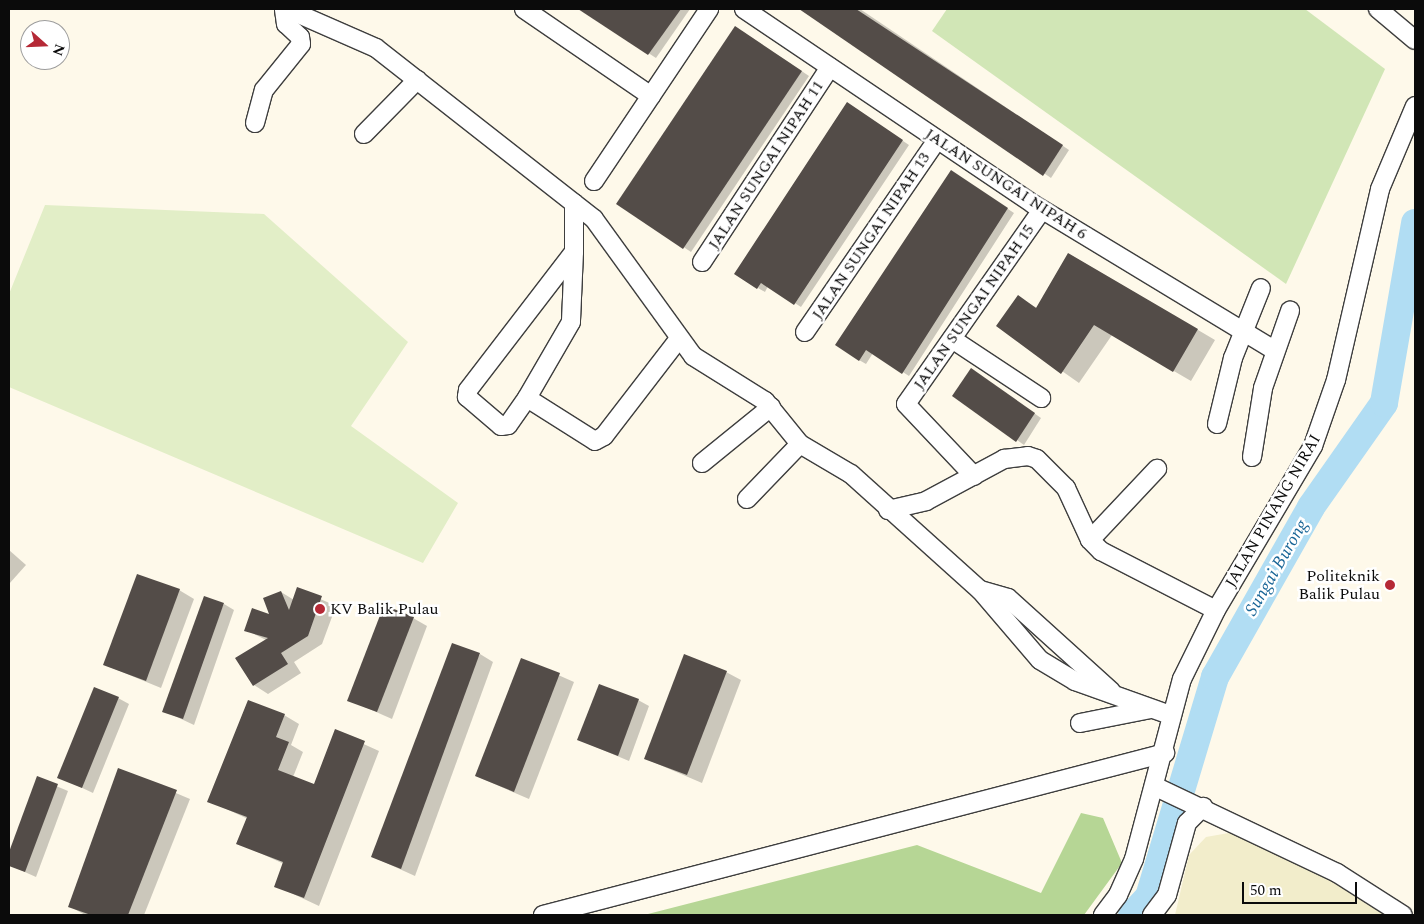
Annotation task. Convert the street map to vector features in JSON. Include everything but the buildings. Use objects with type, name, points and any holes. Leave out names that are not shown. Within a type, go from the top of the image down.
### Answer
[{"type":"street","points":[[255,123],[264,90],[301,44],[300,36],[286,24],[286,9],[368,44],[418,80],[594,219],[678,340],[705,366],[747,387],[771,407],[800,444],[851,474],[888,510],[980,590],[1040,660],[1075,681],[1111,691],[1150,709],[1170,715]]},
{"type":"street","points":[[524,9],[651,96]]},
{"type":"street","points":[[594,181],[709,9]]},
{"type":"street","name":"JALAN SUNGAI NIPAH 6","points":[[744,9],[1042,210],[1274,350]]},
{"type":"street","points":[[1378,9],[1415,40]]},
{"type":"street","name":"JALAN SUNGAI NIPAH 11","points":[[702,262],[830,67]]},
{"type":"street","points":[[364,134],[418,80]]},
{"type":"street","name":"JALAN PINANG NIRAI","points":[[1103,915],[1127,876],[1143,826],[1160,788],[1170,715],[1216,610],[1313,446],[1336,380],[1380,189],[1415,106]]},
{"type":"street","name":"JALAN SUNGAI NIPAH 13","points":[[805,332],[937,140]]},
{"type":"street","points":[[574,203],[574,252],[571,322],[527,398],[505,426],[467,397],[532,303],[574,252]]},
{"type":"street","name":"JALAN SUNGAI NIPAH 15","points":[[974,476],[906,404],[1042,210]]},
{"type":"street","points":[[1217,424],[1244,332],[1261,288]]},
{"type":"street","points":[[1252,457],[1263,388],[1274,350],[1290,311]]},
{"type":"street","points":[[952,339],[1041,398]]},
{"type":"street","points":[[527,398],[595,441],[604,436],[678,340]]},
{"type":"street","points":[[702,463],[771,407]]},
{"type":"street","points":[[748,499],[800,444]]},
{"type":"street","points":[[888,510],[926,501],[1004,459],[1037,459],[1076,502],[1090,540],[1116,561],[1216,610]]},
{"type":"street","points":[[1090,540],[1157,469]]},
{"type":"street","points":[[980,590],[1008,598],[1111,691]]},
{"type":"street","points":[[1080,723],[1150,709]]},
{"type":"street","points":[[543,915],[1165,753]]},
{"type":"street","points":[[1160,788],[1201,806],[1337,873],[1403,915]]},
{"type":"street","points":[[1152,915],[1167,895],[1187,823],[1201,806]]},
{"type":"shaded area","points":[[1240,831],[1354,887],[1388,915],[1175,915],[1189,855],[1206,837]]},
{"type":"green space","points":[[947,9],[1305,9],[1385,69],[1286,284],[932,31]]},
{"type":"green space","points":[[45,205],[264,214],[408,342],[351,426],[458,503],[423,563],[9,387],[9,294]]},
{"type":"green space","points":[[1081,813],[1103,818],[1122,863],[1084,915],[644,915],[917,845],[1041,893]]},
{"type":"waterway","name":"Sungai Burong","points":[[1132,915],[1149,897],[1215,677],[1311,507],[1384,403],[1415,223]]},
{"type":"place","name":"Politeknik Balik Pulau","points":[[1390,585]]},
{"type":"place","name":"KV Balik Pulau","points":[[320,609]]}]
